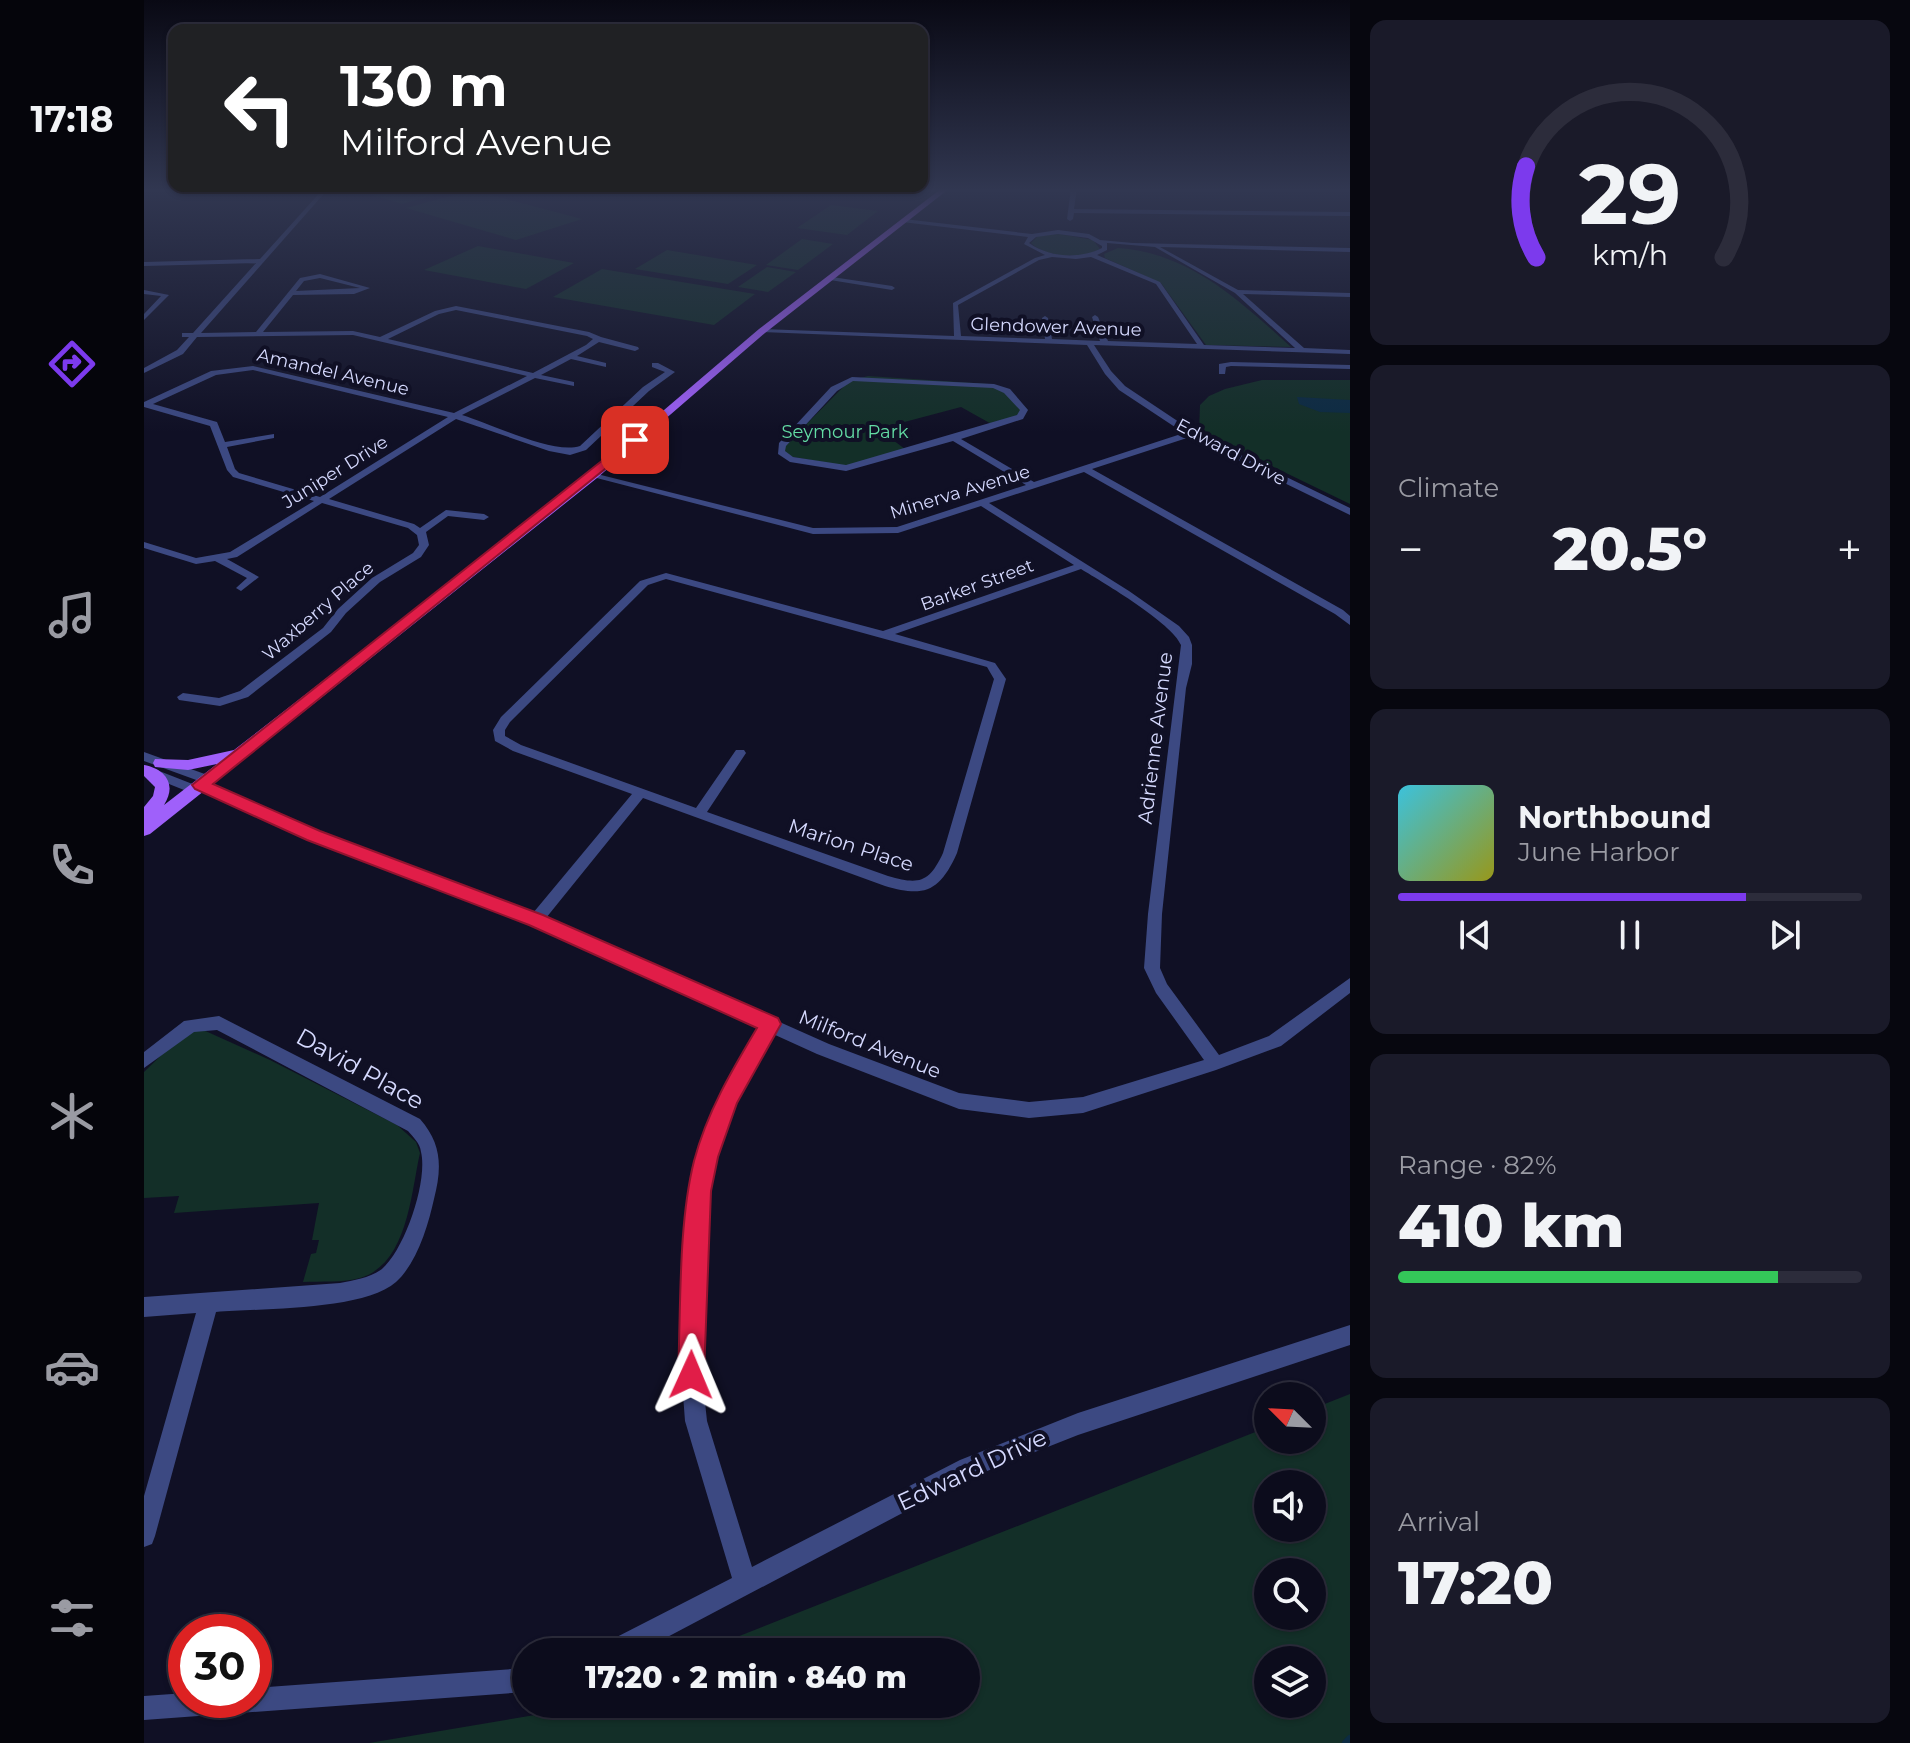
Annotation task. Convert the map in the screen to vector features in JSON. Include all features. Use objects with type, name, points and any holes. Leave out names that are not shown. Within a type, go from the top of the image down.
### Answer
[{"type":"main road","points":[[144,830],[593,476],[762,331],[844,269]]},
{"type":"main road","points":[[148,765],[188,765],[246,750]]},
{"type":"main road","points":[[144,818],[163,797],[164,789],[148,765]]},
{"type":"street","points":[[144,365],[169,351],[245,269]]},
{"type":"street","points":[[144,371],[172,358],[197,335],[247,269]]},
{"type":"street","points":[[958,339],[954,305],[1015,269]]},
{"type":"street","points":[[1124,269],[1159,285],[1202,347]]},
{"type":"street","points":[[1196,269],[1237,292],[1302,350]]},
{"type":"street","points":[[258,334],[299,281],[314,276],[367,288],[354,292],[291,293]]},
{"type":"street","points":[[832,279],[892,288]]},
{"type":"street","points":[[144,292],[166,295],[144,318]]},
{"type":"street","points":[[1237,292],[1350,295]]},
{"type":"street","points":[[382,339],[437,312],[464,308],[589,334],[635,349]]},
{"type":"street","points":[[1095,317],[1105,344]]},
{"type":"street","points":[[1045,318],[1049,342]]},
{"type":"street","name":"Glendower Avenue","points":[[762,331],[1350,352]]},
{"type":"street","points":[[185,335],[348,333],[571,384]]},
{"type":"street","name":"Juniper Drive","points":[[219,559],[233,555],[455,416],[571,357],[598,339]]},
{"type":"street","name":"Edward Drive","points":[[1090,344],[1122,388],[1191,434],[1350,512]]},
{"type":"street","points":[[1276,350],[1286,365]]},
{"type":"street","points":[[571,357],[603,365]]},
{"type":"street","points":[[1222,372],[1222,366],[1228,364],[1350,367]]},
{"type":"street","name":"Amandel Avenue","points":[[145,404],[214,373],[253,368],[455,416],[552,449],[579,450],[646,389],[671,372],[655,365]]},
{"type":"street","points":[[954,438],[1020,417],[1024,410],[1007,391],[994,386],[852,379],[834,389],[782,445],[781,452],[790,459],[846,468],[954,438],[1034,486]]},
{"type":"street","points":[[145,404],[212,423],[224,445],[231,470],[236,475],[420,532],[446,513],[484,517]]},
{"type":"street","name":"Minerva Avenue","points":[[593,476],[831,532],[904,529],[1191,434]]},
{"type":"street","points":[[224,445],[271,436]]},
{"type":"street","points":[[1087,470],[1339,612],[1350,622]]},
{"type":"street","name":"Adrienne Avenue","points":[[984,504],[1177,630],[1185,639],[1187,651],[1156,899],[1152,968],[1161,988],[1216,1063]]},
{"type":"street","name":"Waxberry Place","points":[[183,697],[220,702],[244,694],[327,630],[342,611],[376,580],[421,552],[424,545],[420,532]]},
{"type":"street","points":[[144,545],[196,561],[219,559],[254,577],[241,588]]},
{"type":"street","name":"Barker Street","points":[[885,634],[1080,566]]},
{"type":"street","name":"Marion Place","points":[[660,576],[677,577],[977,660],[991,665],[1000,679],[950,853],[942,873],[933,882],[905,887],[640,793],[517,748],[499,738],[499,730],[505,720],[644,583],[660,576]]},
{"type":"street","points":[[699,813],[740,753]]},
{"type":"street","name":"Milford Avenue","points":[[148,765],[201,785],[313,836],[536,920],[823,1049],[959,1101],[1029,1110],[1083,1105],[1275,1041],[1350,984]]},
{"type":"street","points":[[536,920],[640,793]]},
{"type":"street","name":"David Place","points":[[144,1061],[190,1026],[219,1023],[414,1125],[428,1141],[432,1159],[413,1237],[400,1264],[388,1277],[340,1293],[208,1305],[144,1307]]},
{"type":"street","points":[[745,1583],[696,1421],[690,1355],[699,1191],[707,1157],[727,1099],[770,1024]]},
{"type":"street","points":[[144,1536],[208,1305]]},
{"type":"street","name":"Edward Drive","points":[[641,1638],[960,1471],[1035,1440],[1350,1335]]},
{"type":"street","points":[[144,1708],[512,1681]]},
{"type":"green space","points":[[425,269],[562,269],[526,289]]},
{"type":"green space","points":[[601,269],[755,294],[714,325],[553,297]]},
{"type":"green space","points":[[637,269],[750,269],[728,284]]},
{"type":"green space","points":[[764,269],[796,272],[768,292],[738,287]]},
{"type":"green space","points":[[1130,269],[1192,269],[1233,297],[1291,347],[1206,345],[1161,283]]},
{"type":"green space","name":"Seymour Park","points":[[868,376],[989,384],[1010,392],[1028,410],[995,426],[961,407],[878,429],[905,449],[846,466],[787,456],[783,448],[849,381]]},
{"type":"green space","points":[[1262,380],[1350,380],[1350,504],[1199,431],[1200,405],[1209,396]]},
{"type":"green space","points":[[201,1029],[270,1060],[397,1125],[416,1142],[420,1153],[405,1225],[398,1243],[376,1270],[354,1280],[303,1282],[311,1254],[316,1253],[319,1240],[312,1240],[319,1203],[174,1213],[179,1196],[144,1198],[144,1072],[184,1033]]},
{"type":"green space","points":[[1350,1394],[1350,1743],[369,1743],[517,1718],[980,1718],[980,1638],[734,1638],[1254,1433],[1254,1454],[1326,1454],[1326,1403]]},
{"type":"water","points":[[1297,397],[1350,400],[1350,413],[1320,412],[1299,404]]},
{"type":"waterway","points":[[1346,1743],[1350,1739]]},
{"type":"route","points":[[635,440],[201,785],[313,836],[536,920],[770,1024],[727,1099],[714,1131],[699,1191],[691,1375]]}]
